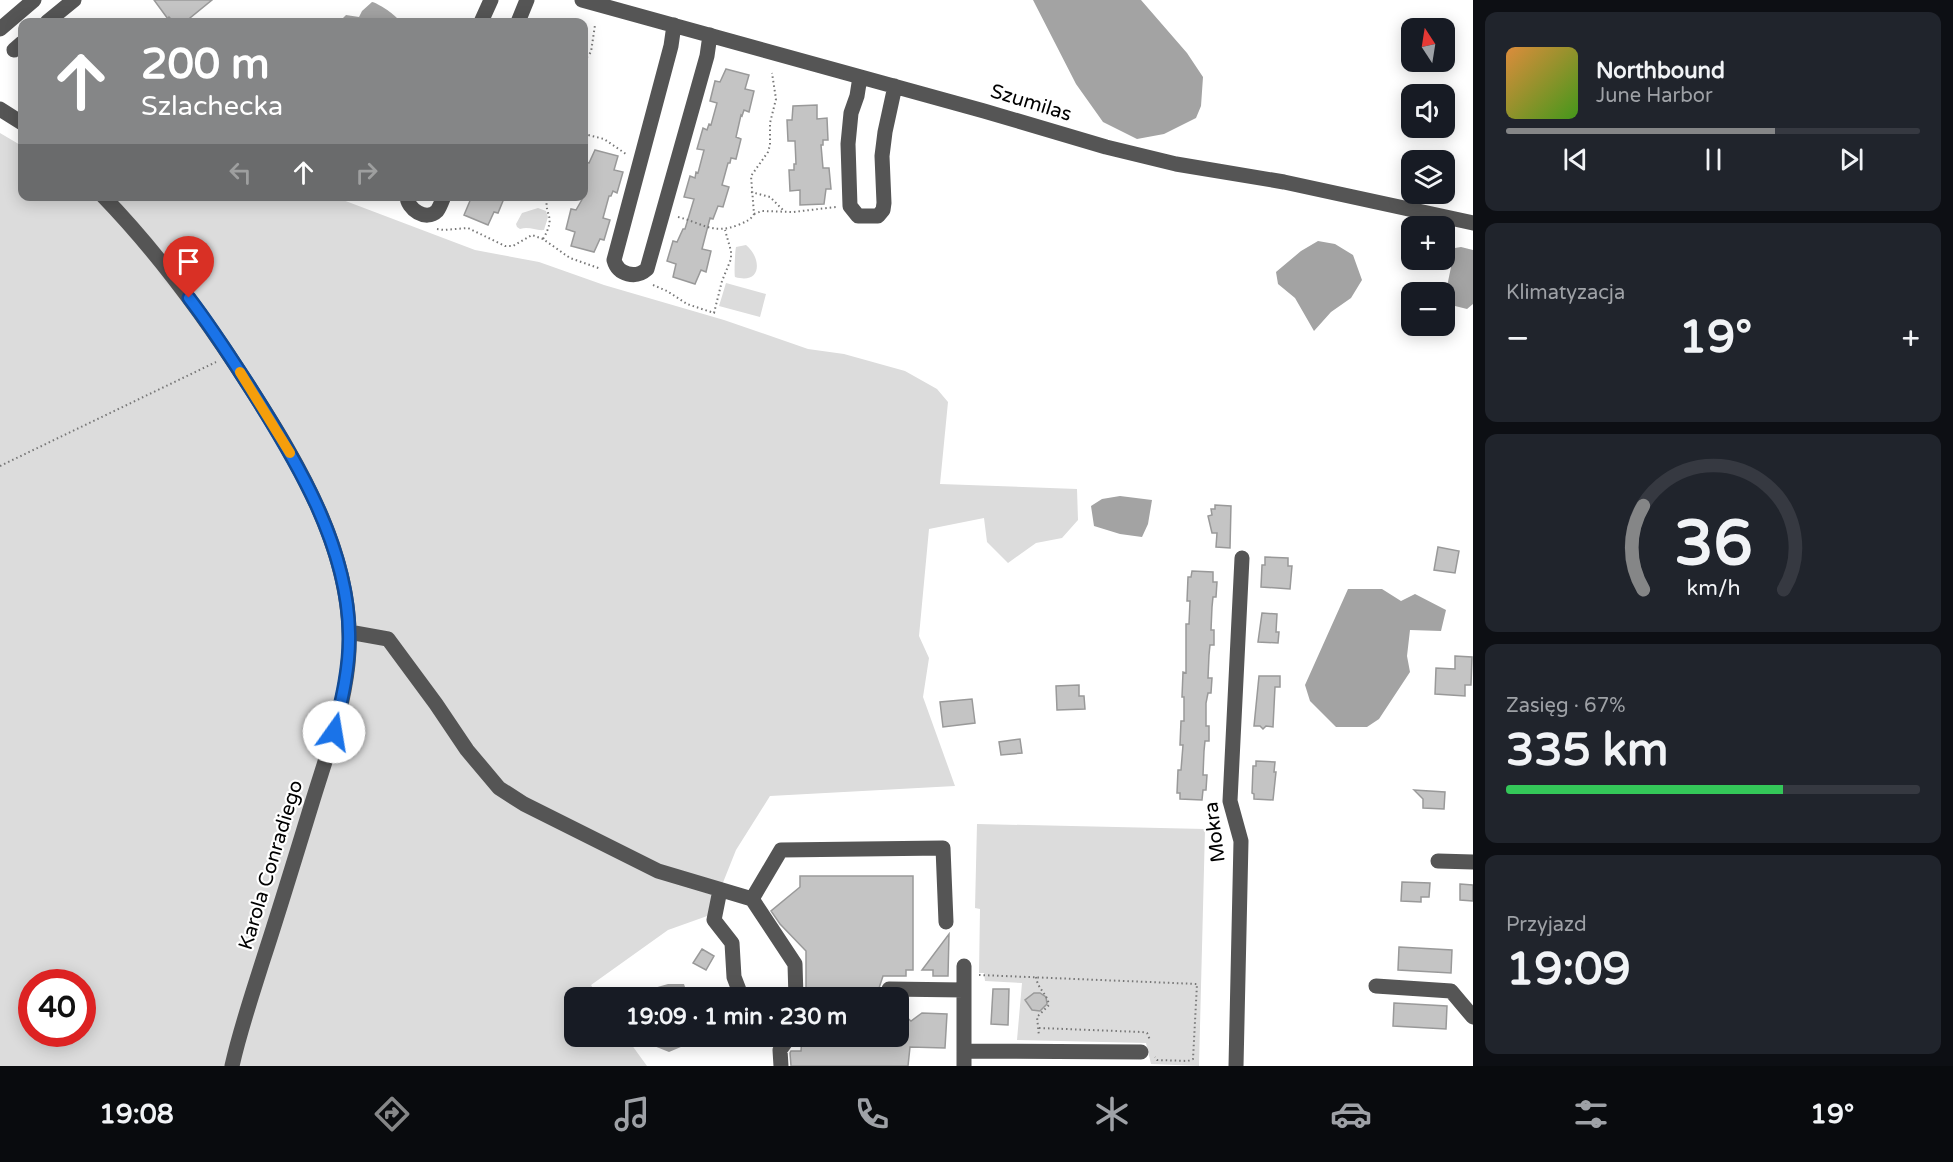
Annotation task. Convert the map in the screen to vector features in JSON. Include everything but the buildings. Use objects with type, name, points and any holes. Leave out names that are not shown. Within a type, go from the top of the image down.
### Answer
[{"type":"street","points":[[0,29],[34,0]]},
{"type":"street","points":[[52,18],[74,0]]},
{"type":"street","points":[[483,18],[491,0]]},
{"type":"street","points":[[520,18],[527,0]]},
{"type":"street","name":"Szumilas","points":[[582,0],[860,76],[1106,147],[1176,164],[1284,182],[1473,223]]},
{"type":"street","points":[[674,25],[671,46],[614,260],[620,271],[634,275],[641,274],[647,269],[707,56],[710,35]]},
{"type":"street","points":[[860,76],[857,96],[851,112],[848,144],[850,206],[858,216],[878,216],[883,210],[882,156],[895,86]]},
{"type":"street","points":[[0,110],[18,121]]},
{"type":"street","name":"Karola Conradiego","points":[[108,201],[167,268],[227,351],[270,419],[313,496],[326,528],[342,583],[349,632],[348,663],[334,732],[232,1066]]},
{"type":"street","points":[[407,201],[412,210],[424,215],[438,210],[442,201]]},
{"type":"street","name":"Mokra","points":[[1236,1066],[1241,842],[1230,801],[1242,558]]},
{"type":"street","points":[[349,632],[388,639],[467,750],[499,788],[524,804],[658,871],[752,899],[795,964],[796,987]]},
{"type":"street","points":[[752,899],[781,849],[943,848],[946,922]]},
{"type":"street","points":[[1438,861],[1473,862]]},
{"type":"street","points":[[720,890],[714,920],[732,943],[734,976],[738,987]]},
{"type":"street","points":[[902,987],[964,977],[964,1058],[1141,1052]]},
{"type":"street","points":[[1376,986],[1450,991],[1473,1017]]},
{"type":"street","points":[[781,1066],[780,1050],[782,1047]]},
{"type":"path","points":[[588,56],[591,52],[595,25]]},
{"type":"path","points":[[754,214],[750,176],[768,152],[770,145],[770,123],[776,99],[772,73]]},
{"type":"path","points":[[751,192],[770,197],[785,212]]},
{"type":"path","points":[[543,239],[550,226],[551,218],[546,201]]},
{"type":"path","points":[[672,215],[718,230],[725,230],[752,218],[754,214],[845,206]]},
{"type":"path","points":[[437,229],[468,228],[505,246],[513,246],[532,235],[543,239],[570,258],[605,270]]},
{"type":"path","points":[[653,285],[687,304],[714,314],[722,281],[731,259],[725,230]]},
{"type":"path","points":[[0,466],[227,351]]},
{"type":"path","points":[[964,977],[1036,977],[1197,984],[1193,1059],[1188,1061],[1157,1060],[1147,1033],[1039,1028],[1037,1017],[1046,1009],[1048,997],[1038,988],[1036,977]]},
{"type":"path","points":[[1048,1004],[1054,1004]]},
{"type":"shaded area","points":[[1033,0],[1141,0],[1187,53],[1203,77],[1201,106],[1196,118],[1164,134],[1137,139],[1103,122],[1076,84]]},
{"type":"shaded area","points":[[372,2],[382,6],[397,18],[343,18],[346,15],[359,17]]},
{"type":"shaded area","points":[[0,133],[18,144],[18,201],[346,201],[475,250],[539,262],[604,285],[724,320],[808,349],[844,354],[905,371],[937,389],[948,402],[940,484],[1077,489],[1078,520],[1062,538],[1036,543],[1008,563],[987,542],[984,518],[929,529],[919,636],[929,658],[923,697],[955,786],[770,796],[736,850],[710,915],[668,930],[591,985],[592,987],[564,987],[564,1047],[633,1047],[647,1066],[0,1066]]},
{"type":"shaded area","points":[[538,208],[546,211],[548,217],[544,230],[517,227],[516,224],[522,213]]},
{"type":"shaded area","points":[[1318,241],[1335,244],[1353,255],[1362,280],[1351,298],[1331,312],[1314,331],[1295,298],[1278,284],[1276,272],[1301,251]]},
{"type":"shaded area","points":[[746,245],[755,257],[757,269],[750,277],[735,277],[736,247]]},
{"type":"shaded area","points":[[1455,248],[1473,250],[1473,304],[1467,309],[1455,306],[1455,282],[1448,282],[1450,270],[1455,270]]},
{"type":"shaded area","points":[[726,283],[766,294],[760,317],[719,306]]},
{"type":"shaded area","points":[[1120,496],[1152,500],[1148,524],[1142,537],[1120,534],[1094,526],[1091,506],[1102,499]]},
{"type":"shaded area","points":[[1348,589],[1382,589],[1401,601],[1415,594],[1446,610],[1441,631],[1410,630],[1407,656],[1410,672],[1379,719],[1367,727],[1336,727],[1310,701],[1305,685]]},
{"type":"shaded area","points":[[977,824],[1205,829],[1199,1066],[1151,1064],[1146,1043],[1017,1040],[1022,983],[985,981],[984,973],[979,973],[980,909],[975,908]]},
{"type":"shaded area","points":[[684,984],[685,987],[658,987]]},
{"type":"shaded area","points":[[656,1047],[681,1047],[669,1052]]},
{"type":"slow traffic","points":[[240,372],[290,453]]},
{"type":"route","points":[[189,298],[224,346],[270,419],[313,496],[326,528],[342,583],[349,632],[348,663],[334,732]]}]
